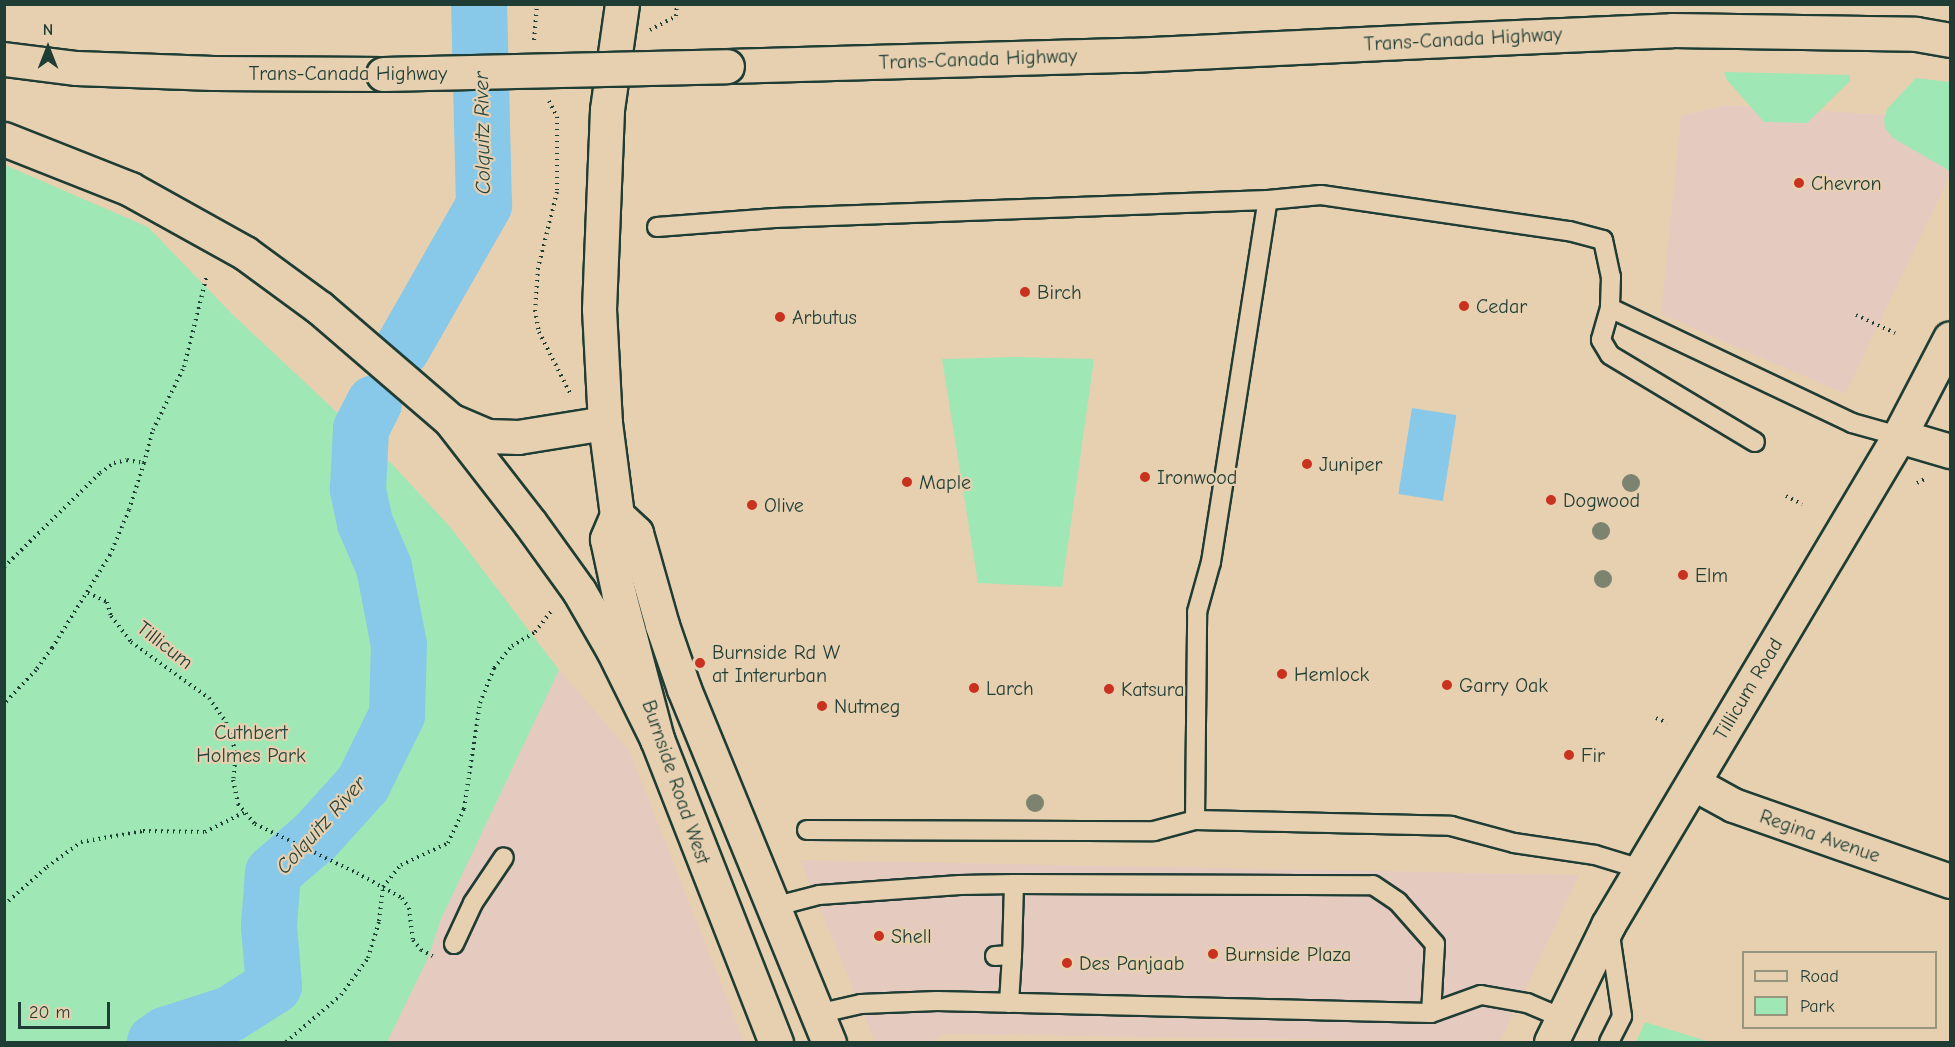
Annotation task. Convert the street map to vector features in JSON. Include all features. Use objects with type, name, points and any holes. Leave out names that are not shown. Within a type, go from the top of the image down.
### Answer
[{"type":"main road","points":[[622,4],[607,110],[599,309],[605,423],[617,515],[636,533],[662,626],[684,688],[823,1028]]},
{"type":"main road","name":"Trans-Canada Highway","points":[[4,59],[88,68],[213,73],[383,74],[1130,55],[1672,30],[1916,34],[1950,40]]},
{"type":"main road","points":[[4,139],[130,189],[245,253],[320,308],[450,420],[530,523],[579,591],[614,650],[657,739]]},
{"type":"main road","name":"Tillicum Road","points":[[1557,1030],[1608,926],[1899,436],[1950,338]]},
{"type":"main road","points":[[450,420],[488,436],[518,437],[605,423]]},
{"type":"main road","points":[[1899,436],[1950,451]]},
{"type":"main road","name":"Burnside Road West","points":[[617,515],[607,539],[619,595],[657,739],[776,1042]]},
{"type":"main road","name":"Regina Avenue","points":[[1693,783],[1732,805],[1950,881]]},
{"type":"lane","points":[[657,227],[775,218],[1268,200],[1321,195],[1569,231],[1603,240],[1611,277],[1610,308],[1601,340],[1610,355],[1755,442]]},
{"type":"lane","points":[[1195,820],[1197,612],[1211,562],[1248,340],[1268,200]]},
{"type":"lane","points":[[1610,308],[1852,423],[1899,436]]},
{"type":"lane","points":[[807,830],[1154,831],[1195,820],[1452,826],[1514,843],[1594,855],[1641,869]]},
{"type":"lane","points":[[454,944],[473,903],[504,857]]},
{"type":"lane","points":[[1010,1003],[1003,956],[1014,884]]},
{"type":"lane","points":[[773,907],[819,896],[960,885],[1373,885],[1398,902],[1435,944],[1431,1013]]},
{"type":"lane","points":[[1608,926],[1622,1016],[1609,1042]]},
{"type":"lane","points":[[823,1028],[861,1004],[937,1001],[1431,1013],[1481,995],[1527,1003],[1557,1030]]},
{"type":"path","points":[[534,51],[533,28],[537,4]]},
{"type":"path","points":[[676,16],[677,4]]},
{"type":"path","points":[[545,93],[557,117],[558,172],[549,230],[538,268],[535,310],[539,332],[560,373]]},
{"type":"path","points":[[4,704],[36,670],[88,593],[110,555],[129,510],[153,430],[184,367],[207,275]]},
{"type":"path","points":[[1856,315],[1895,333]]},
{"type":"path","points":[[4,567],[114,463],[127,460],[144,463]]},
{"type":"path","points":[[1786,496],[1802,504]]},
{"type":"path","points":[[286,1042],[341,995],[368,958],[379,921],[382,887],[401,865],[448,843],[464,808],[480,703],[494,668],[512,646],[535,632],[548,613],[579,591]]},
{"type":"path","name":"Tillicum","points":[[88,593],[107,602],[111,616],[131,642],[209,698],[226,722],[236,753],[233,780],[238,804],[255,824],[357,873],[402,898],[409,908],[413,940],[421,950],[438,958]]},
{"type":"path","points":[[1656,718],[1667,723]]},
{"type":"path","points":[[4,905],[47,867],[81,842],[143,831],[205,832],[244,812]]},
{"type":"shaded area","points":[[1726,105],[1950,119],[1950,175],[1845,394],[1661,314],[1681,116]]},
{"type":"shaded area","points":[[559,670],[629,750],[744,1042],[387,1042],[428,958],[441,919]]},
{"type":"shaded area","points":[[800,860],[1579,875],[1500,1042],[944,1034],[931,1042],[875,1042]]},
{"type":"green space","points":[[1724,72],[1850,75],[1850,81],[1807,123],[1764,122],[1727,80]]},
{"type":"green space","points":[[1916,78],[1950,82],[1950,171],[1893,138],[1885,128],[1884,119],[1887,109]]},
{"type":"green space","name":"Cuthbert Holmes Park","points":[[5,165],[148,227],[231,313],[392,464],[451,528],[559,670],[441,919],[428,958],[387,1042],[5,1042]]},
{"type":"green space","points":[[1014,357],[1094,359],[1062,587],[978,583],[942,359]]},
{"type":"green space","points":[[1645,1022],[1710,1042],[1636,1042]]},
{"type":"water","points":[[1412,408],[1456,415],[1443,501],[1398,494]]},
{"type":"waterway","name":"Colquitz River","points":[[402,349],[484,205],[479,4]]},
{"type":"waterway","name":"Colquitz River","points":[[155,1042],[165,1035],[230,1014],[274,986],[269,926],[273,873],[316,836],[363,784],[397,715],[399,645],[384,567],[365,523],[358,489],[361,429],[374,403]]},
{"type":"place","name":"Chevron","points":[[1799,183]]},
{"type":"place","name":"Birch","points":[[1025,292]]},
{"type":"place","name":"Cedar","points":[[1464,306]]},
{"type":"place","name":"Arbutus","points":[[780,317]]},
{"type":"place","name":"Juniper","points":[[1307,464]]},
{"type":"place","name":"Ironwood","points":[[1145,477]]},
{"type":"place","name":"Maple","points":[[907,482]]},
{"type":"place","name":"Dogwood","points":[[1551,500]]},
{"type":"place","name":"Olive","points":[[752,505]]},
{"type":"place","name":"Elm","points":[[1683,575]]},
{"type":"place","name":"Burnside Rd W at Interurban","points":[[700,663]]},
{"type":"place","name":"Hemlock","points":[[1282,674]]},
{"type":"place","name":"Garry Oak","points":[[1447,685]]},
{"type":"place","name":"Larch","points":[[974,688]]},
{"type":"place","name":"Katsura","points":[[1109,689]]},
{"type":"place","name":"Nutmeg","points":[[822,706]]},
{"type":"place","name":"Fir","points":[[1569,755]]},
{"type":"place","name":"Shell","points":[[879,936]]},
{"type":"place","name":"Burnside Plaza","points":[[1213,954]]},
{"type":"place","name":"Des Panjaab","points":[[1067,963]]}]
